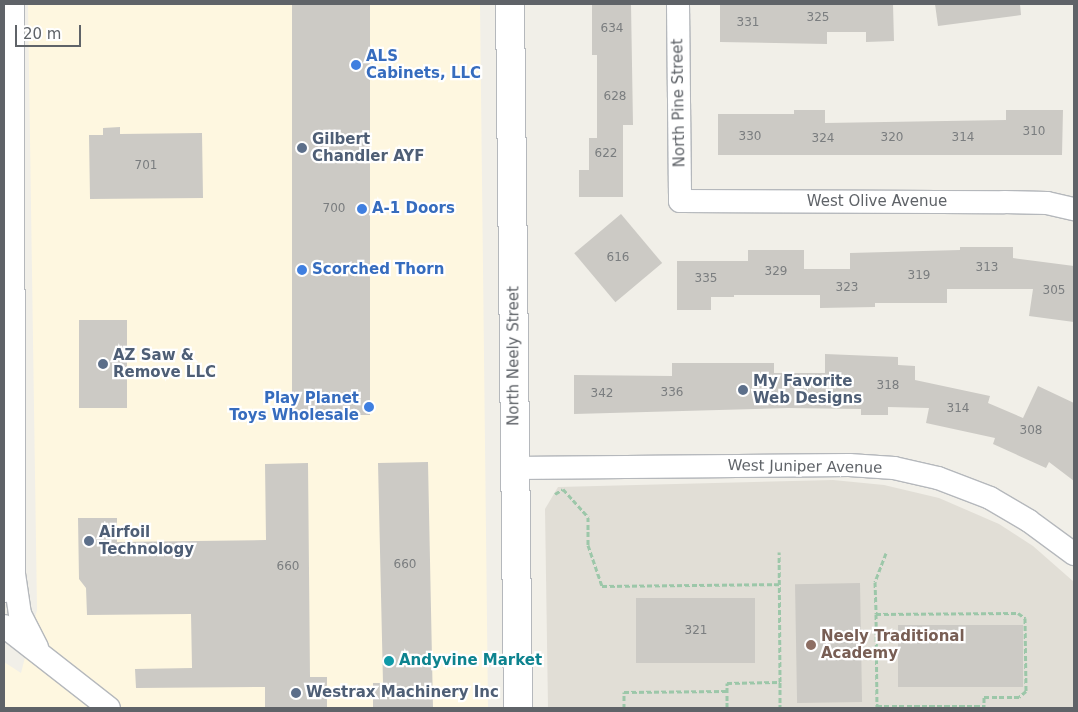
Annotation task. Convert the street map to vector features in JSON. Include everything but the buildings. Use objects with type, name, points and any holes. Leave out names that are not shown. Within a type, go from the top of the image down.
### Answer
[{"type":"street","points":[[13,4],[9,582],[27,633],[41,655]]},
{"type":"street","name":"North Neely Street","points":[[510,4],[518,708]]},
{"type":"street","name":"North Pine Street","points":[[678,4],[680,201]]},
{"type":"street","name":"West Olive Avenue","points":[[680,201],[1004,202],[1047,203],[1074,209]]},
{"type":"street","name":"West Juniper Avenue","points":[[514,468],[848,465],[894,468],[938,478],[990,498],[1028,521],[1074,554]]},
{"type":"street","points":[[4,626],[109,708]]},
{"type":"path","points":[[555,494],[563,489],[588,517],[588,545],[602,586],[779,584]]},
{"type":"path","points":[[779,552],[780,708]]},
{"type":"path","points":[[876,614],[1018,613],[1025,618],[1026,691],[1019,697],[984,697],[984,707],[877,707],[875,582],[886,553]]},
{"type":"path","points":[[727,708],[727,683],[780,682]]},
{"type":"path","points":[[624,708],[624,692],[727,690]]},
{"type":"shaded area","points":[[28,4],[480,4],[488,708],[4,708],[4,662],[21,673],[37,610]]},
{"type":"shaded area","name":"Neely Traditional Academy","points":[[833,480],[884,485],[939,498],[999,524],[1033,546],[1074,582],[1074,708],[548,708],[545,509],[558,487]]},
{"type":"place","name":"ALS Cabinets, LLC","points":[[356,65]]},
{"type":"place","name":"Gilbert Chandler AYF","points":[[302,148]]},
{"type":"place","name":"A-1 Doors","points":[[362,209]]},
{"type":"place","name":"Scorched Thorn","points":[[302,270]]},
{"type":"place","name":"AZ Saw & Remove LLC","points":[[103,364]]},
{"type":"place","name":"My Favorite Web Designs","points":[[743,390]]},
{"type":"place","name":"Play Planet Toys Wholesale","points":[[369,407]]},
{"type":"place","name":"Airfoil Technology","points":[[89,541]]},
{"type":"place","name":"Neely Traditional Academy","points":[[811,645]]},
{"type":"place","name":"Andyvine Market","points":[[389,661]]},
{"type":"place","name":"Westrax Machinery Inc","points":[[296,693]]}]
